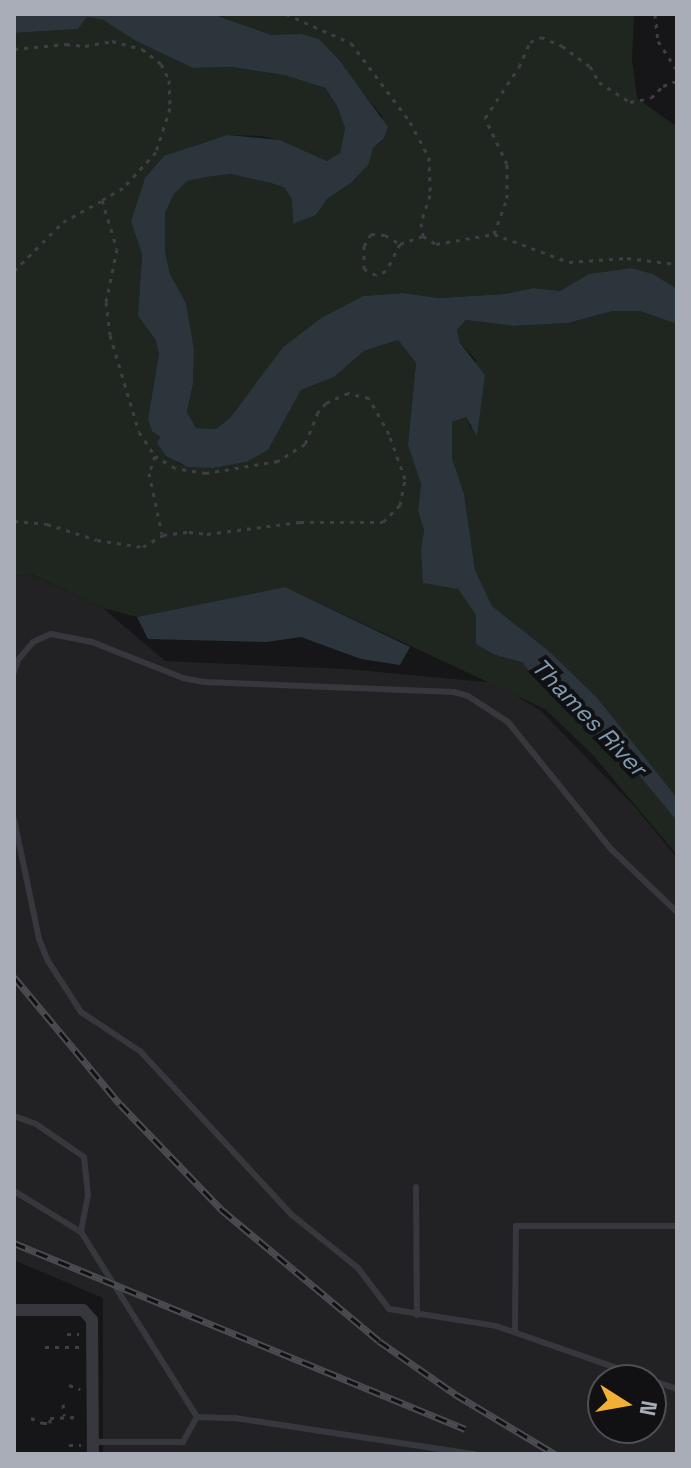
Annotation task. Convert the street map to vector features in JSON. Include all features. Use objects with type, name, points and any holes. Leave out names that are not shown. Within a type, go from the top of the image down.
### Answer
[{"type":"street","points":[[14,1310],[83,1310],[94,1325],[90,1447]]},
{"type":"lane","points":[[14,672],[18,660],[33,642],[51,634],[92,642],[183,678],[204,682],[454,692],[468,696],[508,722],[611,849],[677,912]]},
{"type":"lane","points":[[14,819],[39,939],[48,961],[81,1012],[140,1051],[292,1215],[358,1268],[389,1309],[515,1332],[677,1389]]},
{"type":"lane","points":[[14,1116],[36,1124],[84,1157],[88,1195],[81,1232]]},
{"type":"lane","points":[[416,1187],[417,1315]]},
{"type":"lane","points":[[14,1191],[81,1232],[197,1417]]},
{"type":"lane","points":[[515,1332],[516,1226],[677,1226]]},
{"type":"lane","points":[[90,1447],[183,1442],[197,1417]]},
{"type":"lane","points":[[197,1417],[235,1418],[474,1454]]},
{"type":"path","points":[[286,14],[351,43],[410,122],[429,157],[430,195],[421,223],[423,236],[436,244],[494,234],[569,262],[627,258],[677,264]]},
{"type":"path","points":[[655,14],[658,41],[677,70]]},
{"type":"path","points":[[494,234],[507,198],[507,164],[485,118],[519,67],[530,42],[541,37],[562,46],[590,66],[599,82],[630,102],[651,98],[663,86],[677,81]]},
{"type":"path","points":[[14,49],[66,44],[85,46],[112,41],[142,49],[161,64],[169,80],[170,108],[156,152],[123,188],[63,222],[14,271]]},
{"type":"path","points":[[14,521],[47,524],[122,545],[143,547],[163,535],[207,534],[300,522],[383,522],[400,505],[405,479],[389,434],[369,398],[348,393],[326,403],[318,412],[305,444],[278,461],[206,473],[175,468],[155,456],[134,419],[110,335],[106,302],[117,249],[102,200]]},
{"type":"path","points":[[400,244],[385,235],[371,234],[364,246],[364,269],[376,275],[386,271],[400,244],[423,236]]},
{"type":"path","points":[[155,456],[149,473],[163,535]]},
{"type":"path","points":[[67,1334],[83,1334]]},
{"type":"path","points":[[45,1347],[83,1347]]},
{"type":"path","points":[[69,1385],[83,1390]]},
{"type":"path","points":[[63,1404],[64,1418]]},
{"type":"path","points":[[31,1418],[50,1423],[50,1418],[83,1417]]},
{"type":"path","points":[[69,1445],[90,1447]]},
{"type":"shaded area","points":[[14,14],[212,14],[272,35],[301,34],[319,39],[339,60],[388,127],[384,138],[373,148],[369,164],[351,183],[327,199],[316,215],[293,224],[292,200],[285,188],[271,183],[231,174],[187,181],[174,194],[165,213],[165,251],[170,274],[186,303],[194,349],[193,384],[187,412],[196,428],[216,429],[230,418],[283,347],[321,318],[363,296],[403,293],[438,298],[505,294],[533,288],[560,291],[589,274],[631,268],[653,274],[677,289],[677,324],[640,311],[613,311],[568,323],[513,326],[466,320],[457,330],[460,343],[485,375],[477,436],[466,417],[452,422],[452,458],[464,494],[475,570],[492,606],[550,652],[598,699],[677,798],[677,821],[566,687],[528,664],[495,655],[476,644],[476,615],[458,589],[423,583],[421,550],[424,530],[418,511],[421,484],[408,445],[416,363],[398,340],[364,351],[334,377],[301,390],[268,450],[246,462],[213,468],[188,467],[166,456],[157,443],[160,437],[152,431],[148,419],[159,354],[155,339],[138,316],[142,254],[131,222],[145,178],[164,156],[227,135],[280,140],[327,161],[340,153],[345,128],[337,106],[325,88],[284,75],[232,67],[193,68],[136,41],[103,20],[87,17],[78,29],[14,33]]},
{"type":"shaded area","points":[[212,14],[634,14],[632,60],[637,98],[677,127],[677,289],[653,274],[631,268],[589,274],[560,291],[533,288],[505,294],[437,298],[403,293],[363,296],[321,318],[283,347],[230,418],[216,429],[196,428],[187,412],[193,384],[194,349],[186,303],[170,274],[165,251],[165,213],[174,194],[187,181],[231,174],[271,183],[285,188],[292,200],[293,224],[316,215],[327,199],[351,183],[369,164],[373,148],[384,138],[382,116],[319,39],[272,35]]},
{"type":"shaded area","points":[[87,17],[103,20],[136,41],[193,68],[232,67],[284,75],[324,88],[337,106],[345,128],[340,153],[327,161],[280,140],[261,136],[227,135],[190,147],[131,222],[142,254],[138,316],[155,339],[159,355],[148,419],[160,437],[157,444],[179,464],[213,468],[245,462],[268,450],[301,390],[334,377],[364,351],[398,340],[416,363],[408,445],[421,484],[418,511],[424,530],[421,550],[458,589],[476,615],[495,655],[528,664],[566,687],[677,821],[677,855],[593,755],[545,709],[285,587],[137,617],[103,608],[31,574],[14,576],[14,33],[78,29]]},
{"type":"shaded area","points":[[613,311],[640,311],[677,324],[677,798],[550,652],[492,606],[475,570],[464,494],[452,458],[452,422],[466,417],[471,430],[476,360],[460,343],[457,330],[466,320],[513,326],[568,323]]},
{"type":"shaded area","points":[[30,574],[103,608],[165,661],[347,669],[496,683],[541,711],[636,808],[677,858],[677,1454],[103,1454],[103,1298],[14,1260],[14,576]]},
{"type":"shaded area","points":[[285,587],[410,647],[400,665],[361,659],[301,637],[267,642],[148,639],[137,617]]},
{"type":"waterway","name":"Thames River","points":[[536,659],[599,722]]},
{"type":"railway","points":[[14,977],[120,1104],[222,1210],[379,1341],[455,1394],[555,1454]]},
{"type":"railway","points":[[14,1243],[465,1429]]}]
